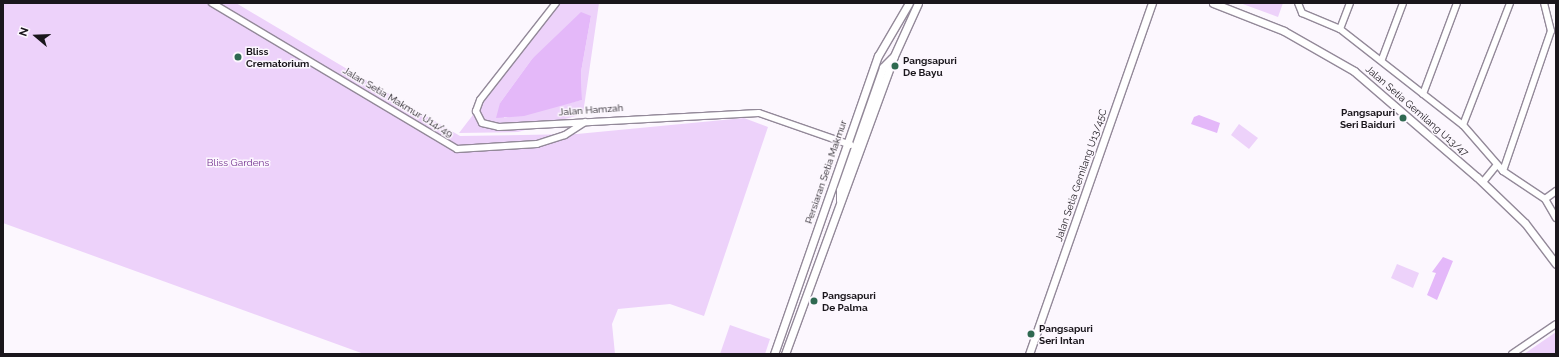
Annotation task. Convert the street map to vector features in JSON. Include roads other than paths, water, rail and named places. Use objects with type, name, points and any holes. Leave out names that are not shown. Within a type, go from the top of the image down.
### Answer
[{"type":"street","name":"Jalan Setia Makmur U14/49","points":[[212,3],[457,149],[537,144],[565,135],[586,121]]},
{"type":"street","name":"Jalan Hamzah","points":[[556,3],[480,100],[477,118],[499,127],[586,121],[760,113],[855,146]]},
{"type":"street","name":"Persiaran Setia Makmur","points":[[774,354],[846,143],[878,56],[909,3]]},
{"type":"street","points":[[785,354],[894,56],[918,3]]},
{"type":"street","name":"Jalan Setia Gemilang U13/45C","points":[[1029,354],[1152,3]]},
{"type":"street","name":"Jalan Setia Gemilang U13/47","points":[[1213,3],[1284,32],[1354,71],[1483,182],[1525,223],[1556,264]]},
{"type":"street","points":[[1298,3],[1302,13],[1340,29],[1382,59],[1423,94],[1463,125],[1502,171],[1546,200],[1556,218]]},
{"type":"street","points":[[1340,29],[1350,3]]},
{"type":"street","points":[[1382,59],[1403,3]]},
{"type":"street","points":[[1423,94],[1457,3]]},
{"type":"street","points":[[1463,125],[1510,3]]},
{"type":"street","points":[[1502,171],[1551,30],[1544,3]]},
{"type":"street","points":[[840,205],[840,190],[855,146],[884,67],[894,56]]},
{"type":"street","points":[[1483,182],[1497,165]]},
{"type":"street","points":[[1546,200],[1556,191]]},
{"type":"street","points":[[1512,354],[1556,324]]},
{"type":"place","name":"Bliss Crematorium","points":[[238,57]]},
{"type":"place","name":"Pangsapuri De Bayu","points":[[895,66]]},
{"type":"place","name":"Pangsapuri Seri Baiduri","points":[[1403,118]]},
{"type":"place","name":"Pangsapuri De Palma","points":[[814,301]]},
{"type":"place","name":"Pangsapuri Seri Intan","points":[[1031,334]]},
{"type":"park label","name":"Bliss Gardens","points":[[238,163]]}]
